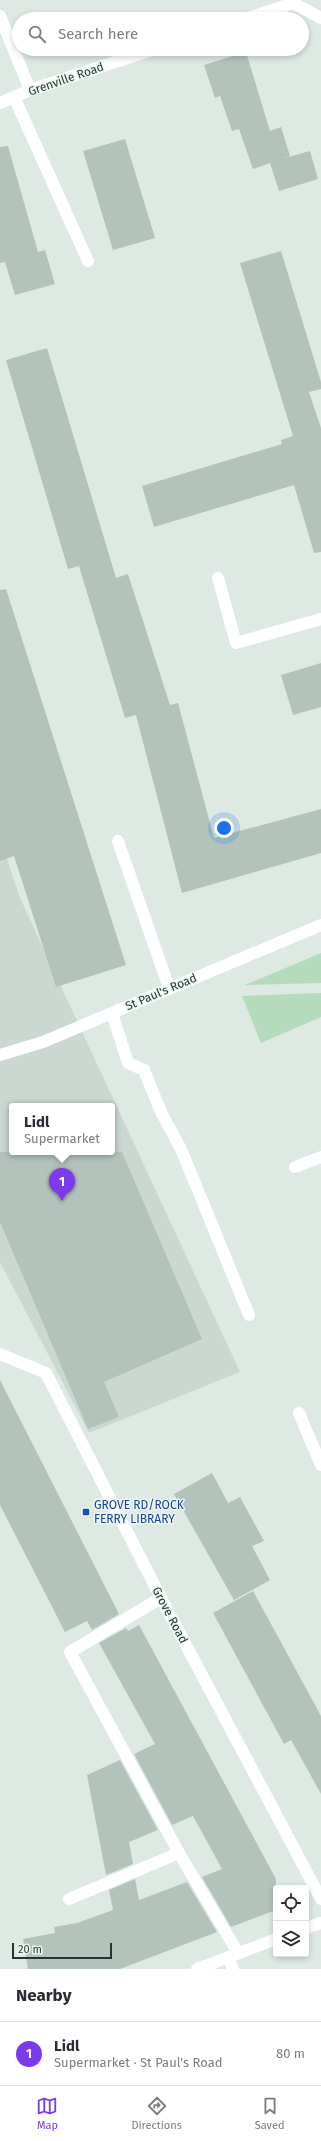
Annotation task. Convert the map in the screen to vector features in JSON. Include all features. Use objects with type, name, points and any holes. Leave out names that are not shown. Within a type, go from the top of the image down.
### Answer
[{"type":"street","points":[[265,12],[294,2],[321,18]]},
{"type":"street","points":[[0,16],[12,46]]},
{"type":"street","points":[[16,56],[30,90]]},
{"type":"street","name":"Grenville Road","points":[[0,103],[30,90],[133,56]]},
{"type":"street","points":[[14,97],[88,261]]},
{"type":"street","points":[[218,578],[236,643],[321,619]]},
{"type":"street","points":[[118,841],[168,988]]},
{"type":"street","name":"St Paul's Road","points":[[0,1055],[43,1042],[168,988],[321,925]]},
{"type":"street","points":[[112,1013],[128,1063],[144,1070],[161,1112],[181,1149],[249,1315]]},
{"type":"street","points":[[295,1167],[321,1157]]},
{"type":"street","name":"Grove Road","points":[[0,1354],[46,1373],[161,1598],[321,1899]]},
{"type":"street","points":[[299,1413],[321,1465]]},
{"type":"street","points":[[161,1598],[70,1652],[180,1853],[233,1955],[233,1969]]},
{"type":"street","points":[[69,1899],[180,1853]]},
{"type":"street","points":[[309,1927],[321,1923]]},
{"type":"street","points":[[197,1969],[273,1940]]},
{"type":"shaded area","points":[[0,838],[20,898],[240,1372],[89,1433],[0,1262]]},
{"type":"green space","points":[[321,953],[321,983],[245,985]]},
{"type":"green space","points":[[321,993],[321,1017],[261,1043],[242,996]]},
{"type":"building","points":[[233,56],[247,56],[270,131],[281,127],[290,156],[281,159],[310,151],[318,179],[279,191],[270,163],[253,169],[239,129],[232,131],[220,96],[215,98],[204,65]]},
{"type":"building","points":[[125,139],[155,238],[113,250],[83,151]]},
{"type":"building","points":[[8,146],[38,252],[45,250],[55,284],[15,295],[5,262],[0,263],[0,147]]},
{"type":"building","points":[[281,251],[321,382],[321,389],[309,392],[321,428],[321,552],[314,553],[294,485],[154,527],[142,486],[282,444],[281,440],[293,436],[240,263]]},
{"type":"building","points":[[47,348],[116,578],[128,574],[170,705],[178,703],[214,838],[321,809],[321,853],[182,893],[136,715],[125,718],[79,566],[68,569],[6,360]]},
{"type":"building","points":[[6,589],[126,965],[56,987],[14,856],[0,861],[0,590]]},
{"type":"building","points":[[321,663],[321,707],[293,715],[281,675]]},
{"type":"building","points":[[0,1152],[9,1152],[9,1155],[115,1155],[115,1152],[122,1152],[202,1339],[104,1382],[119,1417],[88,1429],[0,1222]]},
{"type":"building","points":[[0,1380],[119,1614],[92,1630],[87,1621],[65,1632],[0,1505]]},
{"type":"building","points":[[212,1473],[228,1503],[240,1497],[264,1541],[252,1546],[270,1580],[234,1600],[174,1494]]},
{"type":"building","points":[[253,1591],[321,1716],[321,1794],[291,1740],[284,1744],[213,1613]]},
{"type":"building","points":[[139,1625],[276,1879],[276,1885],[273,1885],[273,1911],[231,1927],[202,1877],[222,1869],[193,1816],[172,1825],[134,1754],[155,1744],[99,1643],[126,1628],[128,1631]]},
{"type":"building","points":[[120,1760],[158,1830],[129,1842],[133,1864],[106,1875],[87,1775]]},
{"type":"building","points":[[135,1879],[139,1900],[187,1882],[217,1932],[120,1969],[28,1969],[23,1939],[55,1933],[54,1927],[77,1923],[113,1910],[109,1890]]},
{"type":"place","name":"Lidl","points":[[62,1201]]},
{"type":"place","name":"GROVE RD/ROCK FERRY LIBRARY","points":[[86,1512]]}]
